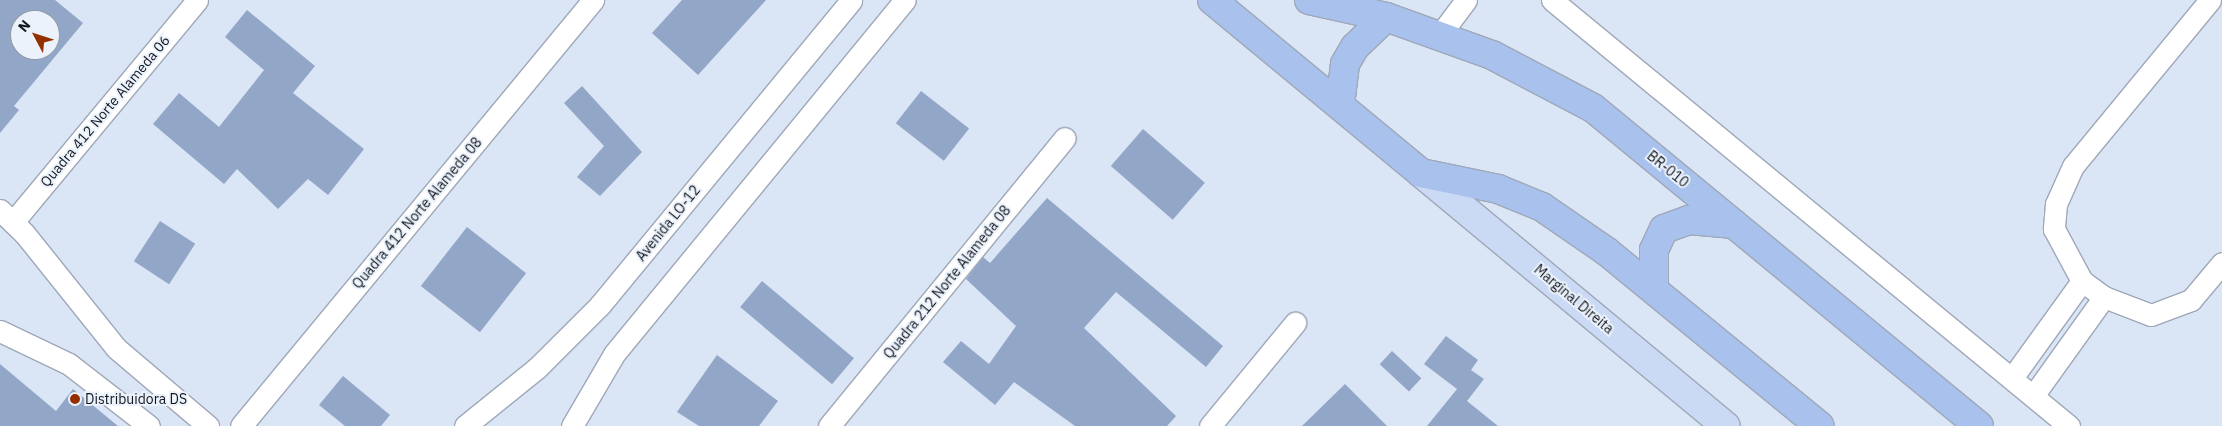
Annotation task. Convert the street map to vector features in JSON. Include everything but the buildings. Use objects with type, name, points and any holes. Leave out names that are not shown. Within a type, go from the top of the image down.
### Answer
[{"type":"highway","points":[[1212,0],[1421,173],[1498,189],[1542,207],[1654,290],[1820,426]]},
{"type":"highway","name":"BR-010","points":[[1309,0],[1386,17],[1492,55],[1593,108],[1979,426]]},
{"type":"highway","points":[[1340,105],[1345,64],[1355,48],[1386,17]]},
{"type":"highway","points":[[1654,290],[1654,250],[1664,229],[1689,220],[1734,224]]},
{"type":"main road","name":"Marginal Direita","points":[[1421,173],[1726,426]]},
{"type":"street","name":"Quadra 412 Norte Alameda 06","points":[[6,216],[197,0]]},
{"type":"street","name":"Quadra 412 Norte Alameda 08","points":[[241,426],[594,0]]},
{"type":"street","name":"Avenida LO-12","points":[[465,426],[537,368],[600,305],[851,0]]},
{"type":"street","points":[[572,426],[614,354],[905,0]]},
{"type":"street","points":[[1439,36],[1466,0]]},
{"type":"street","points":[[1552,0],[2069,426]]},
{"type":"street","points":[[2210,0],[2073,166],[2056,204],[2054,229],[2082,281],[2104,297],[2151,315],[2191,300],[2222,263]]},
{"type":"street","name":"Quadra 212 Norte Alameda 08","points":[[829,426],[1065,138]]},
{"type":"street","points":[[6,216],[116,348],[208,426]]},
{"type":"street","points":[[2012,378],[2082,281]]},
{"type":"street","points":[[2033,396],[2104,297]]},
{"type":"street","points":[[1210,426],[1295,323]]},
{"type":"street","points":[[0,331],[69,364],[149,426]]},
{"type":"place","name":"Distribuidora DS","points":[[75,399]]}]
